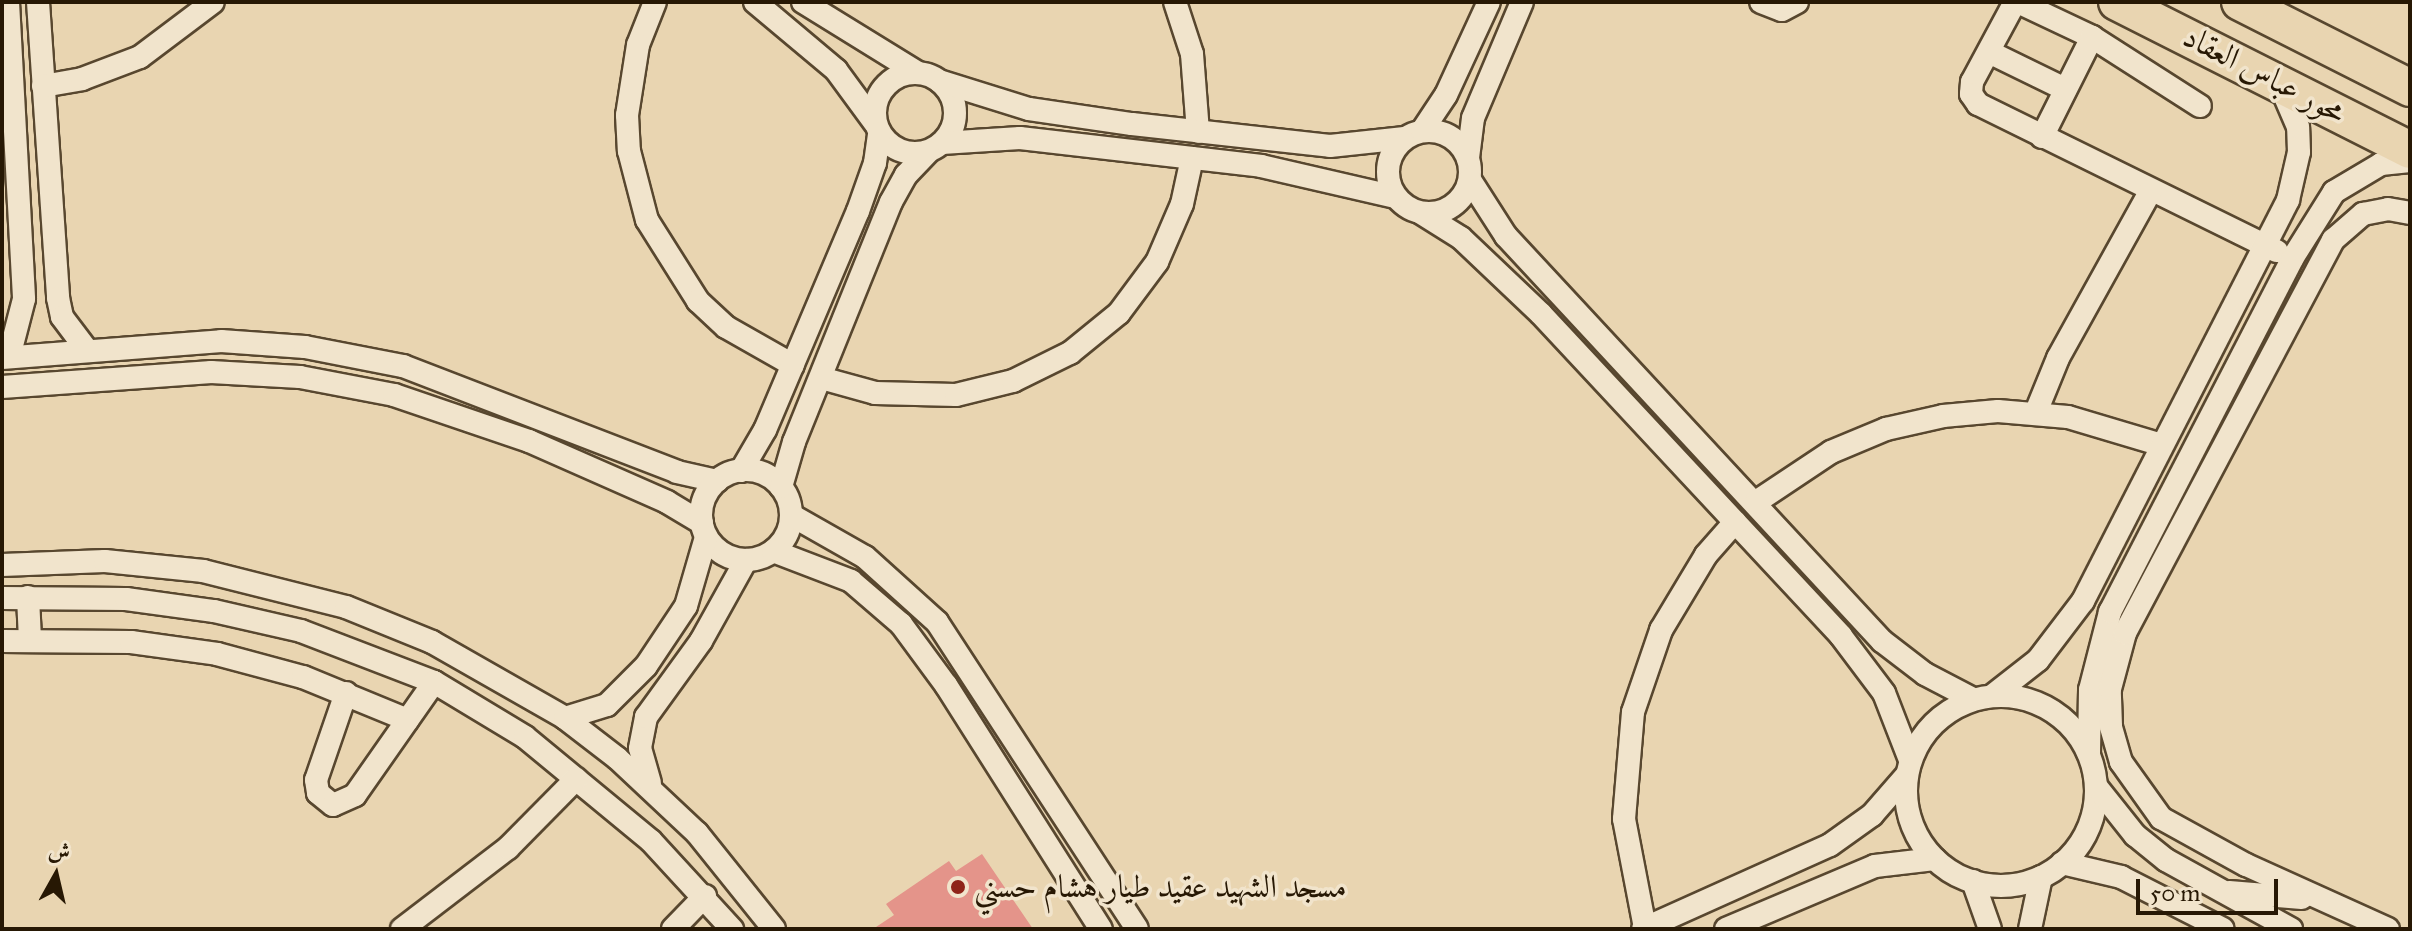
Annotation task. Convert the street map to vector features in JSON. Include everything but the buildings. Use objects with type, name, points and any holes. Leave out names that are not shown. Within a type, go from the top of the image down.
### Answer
[{"type":"main road","name":"محور عباس العقاد","points":[[2117,2],[2410,150]]},
{"type":"main road","name":"محور عباس العقاد","points":[[2240,2],[2410,88]]},
{"type":"street","points":[[8,2],[8,86],[24,299],[6,357],[221,341],[305,347],[403,366],[677,472],[717,481]]},
{"type":"street","points":[[38,2],[58,298],[67,326],[86,349]]},
{"type":"street","points":[[43,86],[82,79],[140,57],[213,2]]},
{"type":"street","points":[[655,2],[638,45],[627,115],[629,151],[647,220],[698,301],[726,327],[793,365]]},
{"type":"street","points":[[755,2],[836,70],[895,149],[1020,138],[1295,171],[1395,197],[1461,238],[1541,314],[1864,664],[1884,693],[1908,768],[1907,806],[1916,835],[1935,859],[1973,881],[1996,885],[2041,877],[2062,863],[2084,837],[2096,786],[2089,754],[2090,690],[2110,612],[2292,259],[2334,192],[2381,164],[2410,161]]},
{"type":"street","points":[[781,487],[821,378],[898,188],[935,147],[955,116],[952,96],[928,77],[803,2]]},
{"type":"street","points":[[1175,2],[1192,54],[1198,132]]},
{"type":"street","points":[[1395,197],[1387,172],[1389,159],[1414,135],[1446,95],[1489,2]]},
{"type":"street","points":[[1421,213],[1440,212],[1456,204],[1469,169],[1473,118],[1522,2]]},
{"type":"street","points":[[1761,2],[1782,10],[1797,2]]},
{"type":"street","points":[[2200,106],[2092,37],[2016,2],[1971,94],[1978,104],[2042,137],[2292,259]]},
{"type":"street","points":[[2042,137],[2092,37]]},
{"type":"street","points":[[1989,52],[2065,89]]},
{"type":"street","points":[[741,471],[765,430],[866,193],[884,87],[905,74],[928,77],[1029,109],[1198,132],[1346,147],[1414,135],[1445,134],[1469,169],[1506,236],[1882,641],[1925,674],[1983,698],[2039,704],[2060,716],[2089,754]]},
{"type":"street","points":[[1735,522],[1706,555],[1661,630],[1633,712],[1626,756],[1625,830],[1644,929],[1830,845],[1872,815],[1908,768],[1924,733],[1946,713],[1983,698],[2038,660],[2071,621],[2288,200],[2299,152],[2298,127],[2277,81]]},
{"type":"street","points":[[821,378],[889,395],[956,395],[1013,381],[1070,353],[1119,313],[1157,262],[1182,204],[1192,158]]},
{"type":"street","points":[[2036,412],[2058,358],[2151,190]]},
{"type":"street","points":[[2385,928],[2319,900],[2161,818],[2128,777],[2111,726],[2110,689],[2117,653],[2341,229],[2375,210],[2410,213]]},
{"type":"street","points":[[2238,423],[2253,368],[2248,344]]},
{"type":"street","points":[[2,387],[211,372],[300,377],[394,395],[529,441],[667,502],[704,530],[719,551],[746,560],[773,551],[787,535],[791,515],[781,487],[763,474],[741,471],[717,481],[704,499],[704,530],[686,606],[646,666],[607,705],[565,718]]},
{"type":"street","points":[[1756,502],[1809,464],[1886,429],[1971,413],[2036,412],[2100,424],[2162,445]]},
{"type":"street","points":[[791,515],[877,565],[937,622],[1137,929]]},
{"type":"street","points":[[773,551],[851,581],[901,624],[946,685],[1101,929]]},
{"type":"street","points":[[2,565],[59,560],[154,564],[299,592],[432,642],[565,718],[658,794],[710,848],[774,929]]},
{"type":"street","points":[[658,794],[641,761],[643,726],[701,641],[746,560]]},
{"type":"street","points":[[28,597],[30,639]]},
{"type":"street","points":[[2,598],[126,599],[229,614],[301,631],[434,682],[525,737],[651,841],[705,896],[732,929]]},
{"type":"street","points":[[2,641],[131,642],[204,651],[346,693],[408,720]]},
{"type":"street","points":[[346,693],[316,780],[327,802],[351,800],[434,682]]},
{"type":"street","points":[[402,929],[508,848],[576,779]]},
{"type":"street","points":[[2096,786],[2150,848],[2217,890],[2291,929]]},
{"type":"street","points":[[1726,929],[1875,866],[1935,859]]},
{"type":"street","points":[[2062,863],[2121,877],[2223,929]]},
{"type":"street","points":[[2030,929],[2041,877]]},
{"type":"street","points":[[1973,881],[1990,929]]},
{"type":"street","points":[[2217,890],[2319,900]]},
{"type":"street","points":[[673,929],[705,896]]},
{"type":"place","name":"مسجد الشهيد عقيد طيار هشام حسني","points":[[958,887]]}]
